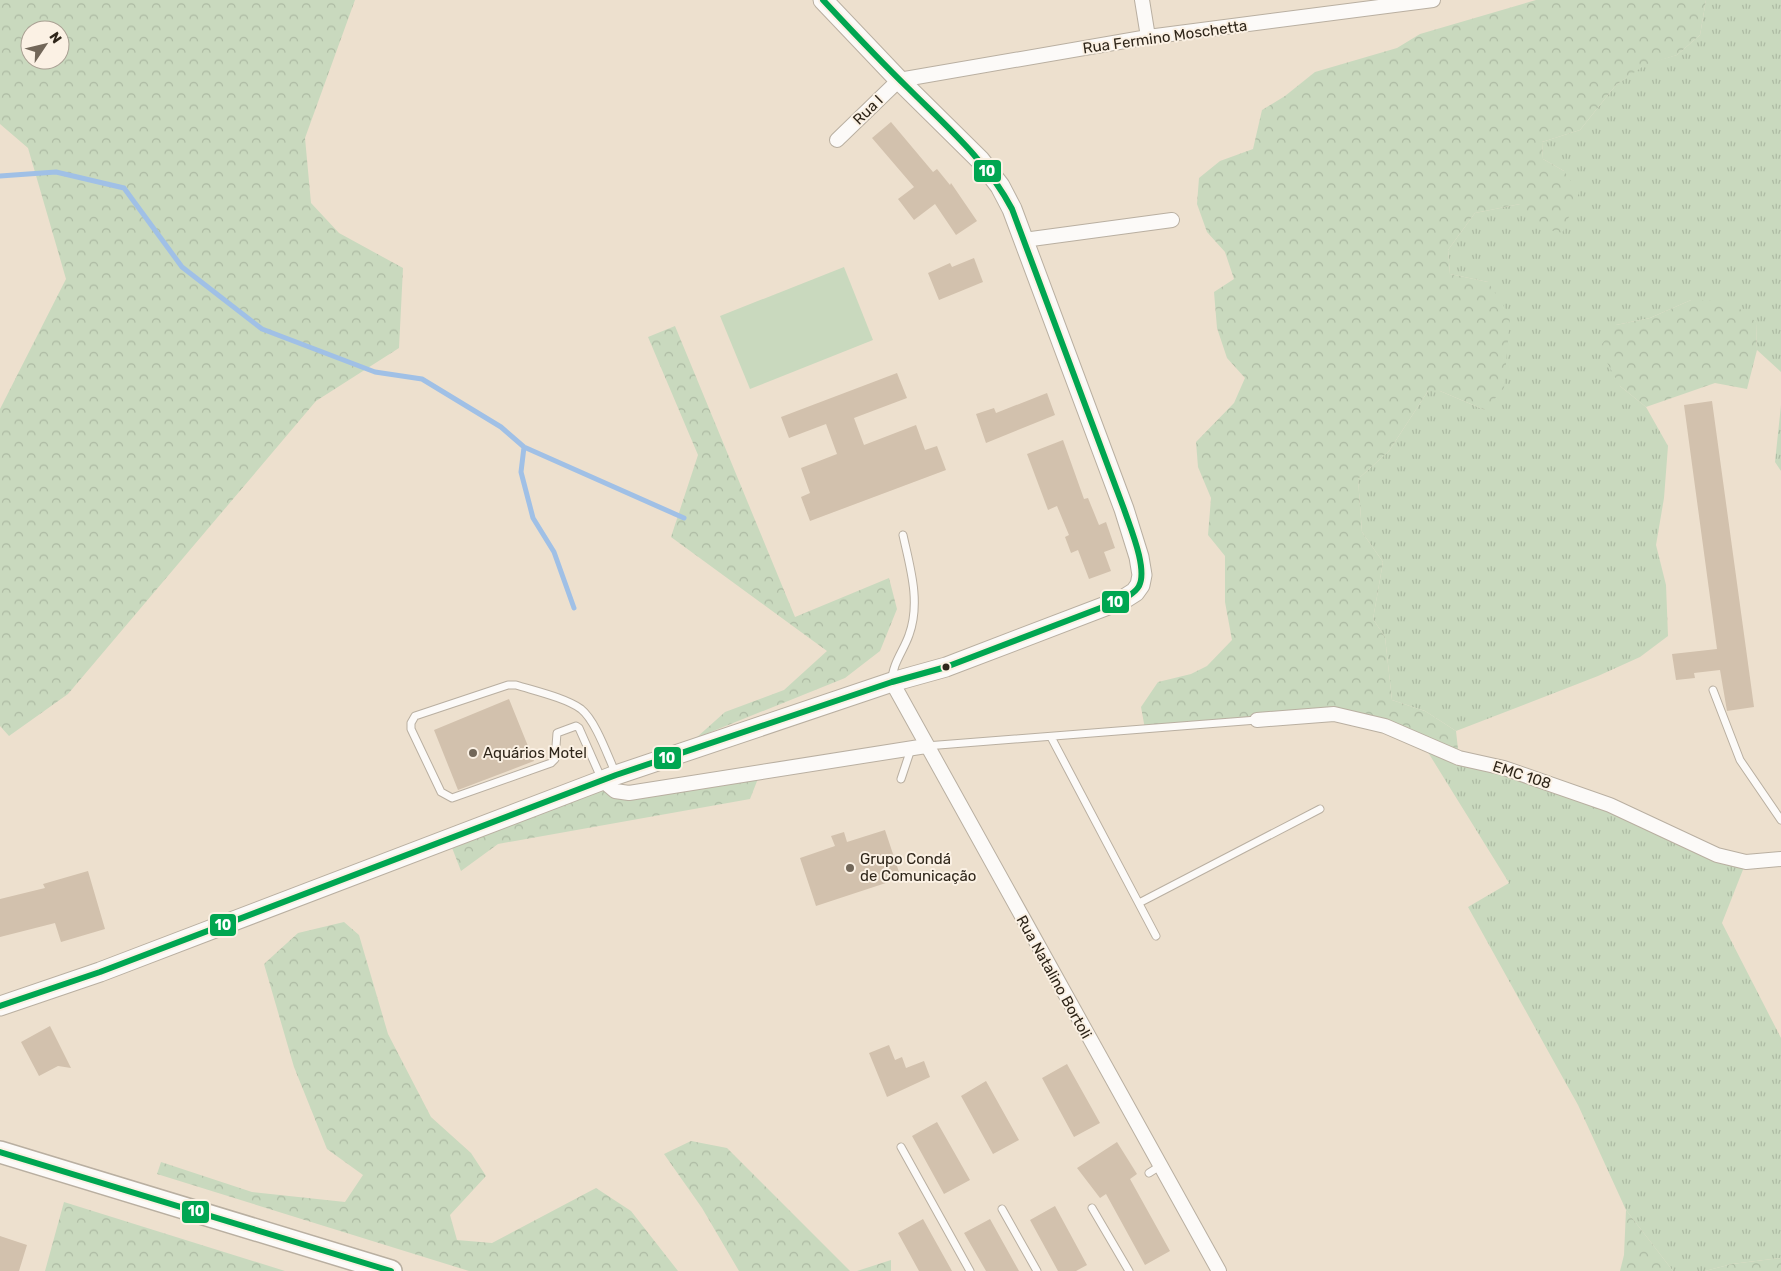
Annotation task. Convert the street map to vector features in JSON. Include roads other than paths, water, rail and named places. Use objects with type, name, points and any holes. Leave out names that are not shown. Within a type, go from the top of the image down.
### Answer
[{"type":"main road","points":[[0,1152],[392,1271]]},
{"type":"street","points":[[0,1006],[173,944],[609,777],[892,682],[946,667],[1124,599],[1135,592],[1140,585],[1142,575],[1139,558],[1124,510],[1024,240],[1000,186],[980,160],[899,80],[823,0]]},
{"type":"street","points":[[1142,0],[1148,37]]},
{"type":"street","name":"Rua Fermino Moschetta","points":[[899,80],[1148,37],[1433,0]]},
{"type":"street","name":"Rua I","points":[[836,140],[899,80]]},
{"type":"street","points":[[1024,240],[1172,220]]},
{"type":"street","name":"Rua Natalino Bortoli","points":[[892,682],[1154,1170],[1219,1271]]},
{"type":"street","name":"EMC 108","points":[[1257,720],[1334,714],[1386,726],[1459,758],[1504,768],[1610,805],[1717,855],[1746,862],[1781,859]]},
{"type":"street","points":[[609,777],[615,791],[629,793],[926,746]]},
{"type":"lane","points":[[892,682],[892,672],[910,633],[916,599],[903,535]]},
{"type":"lane","points":[[508,685],[516,685],[572,704],[582,710],[589,718],[609,777],[576,726],[557,733],[555,759],[551,763],[452,798],[441,792],[411,729],[411,723],[415,716],[508,685]]},
{"type":"lane","points":[[1713,690],[1740,760],[1781,820]]},
{"type":"lane","points":[[926,746],[1257,720]]},
{"type":"lane","points":[[1051,737],[1156,936]]},
{"type":"lane","points":[[901,779],[912,748]]},
{"type":"lane","points":[[1139,903],[1320,809]]},
{"type":"lane","points":[[902,1147],[970,1271]]},
{"type":"lane","points":[[1002,1208],[1037,1271]]},
{"type":"lane","points":[[1092,1208],[1129,1271]]},
{"type":"waterway","points":[[0,176],[56,172],[124,188],[182,267],[262,329],[375,372],[422,379],[501,427],[524,447],[684,518]]},
{"type":"waterway","points":[[524,447],[521,472],[533,518],[554,552],[574,608]]},
{"type":"place","name":"Aquários Motel","points":[[473,753]]},
{"type":"place","name":"Grupo Condá de Comunicação","points":[[850,868]]}]
